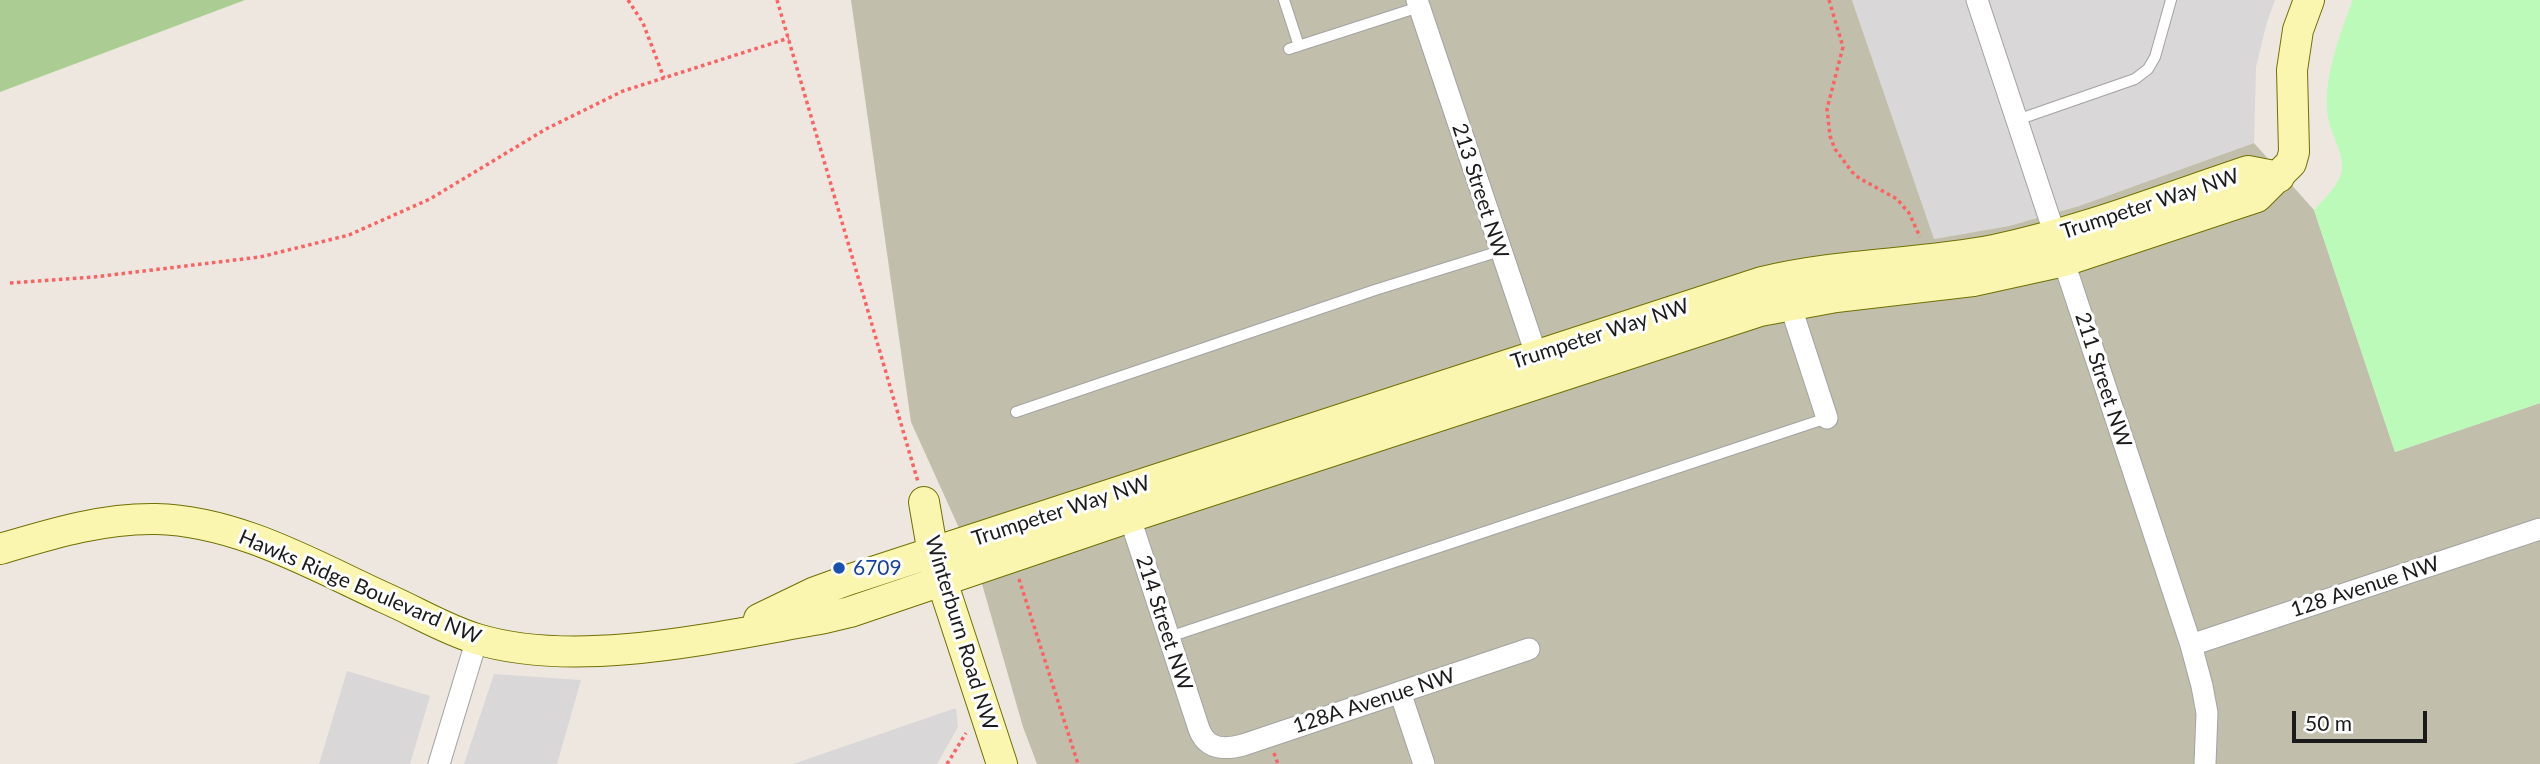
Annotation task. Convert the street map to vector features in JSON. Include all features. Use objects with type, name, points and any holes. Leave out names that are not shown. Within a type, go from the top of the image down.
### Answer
[{"type":"street","name":"Trumpeter Way NW","points":[[937,567],[1541,368],[1742,288],[1786,291],[1980,252],[2060,248],[2248,171],[2279,177],[2291,163],[2294,152],[2292,70],[2298,30],[2309,0]]},
{"type":"street","name":"211 Street NW","points":[[1979,1],[2190,645],[2207,713],[2204,764]]},
{"type":"street","name":"213 Street NW","points":[[1418,3],[1541,368]]},
{"type":"street","points":[[1786,291],[1827,418]]},
{"type":"street","name":"Winterburn Road NW","points":[[924,502],[937,567],[1002,764]]},
{"type":"street","name":"214 Street NW","points":[[1126,504],[1202,738],[1218,748]]},
{"type":"street","name":"Hawks Ridge Boulevard NW","points":[[0,549],[104,522],[156,519],[208,526],[260,541],[477,639],[521,648],[581,652],[656,646],[850,612],[937,567]]},
{"type":"street","name":"128 Avenue NW","points":[[2190,645],[2540,529]]},
{"type":"street","points":[[439,764],[477,639]]},
{"type":"street","name":"128A Avenue NW","points":[[1218,748],[1243,745],[1529,649]]},
{"type":"street","points":[[1400,692],[1424,764]]},
{"type":"lane","points":[[1284,0],[1294,48],[1418,3]]},
{"type":"lane","points":[[2017,120],[2134,79],[2148,69],[2162,40],[2171,0]]},
{"type":"lane","points":[[1016,412],[1375,290],[1500,251]]},
{"type":"lane","points":[[1169,637],[1827,418]]},
{"type":"path","points":[[628,0],[643,23],[664,78]]},
{"type":"path","points":[[777,0],[924,502]]},
{"type":"path","points":[[1829,0],[1843,47],[1827,109],[1830,136],[1835,149],[1852,172],[1897,199],[1909,213],[1922,248]]},
{"type":"path","points":[[10,283],[94,277],[260,257],[349,235],[430,199],[545,129],[623,91],[789,38]]},
{"type":"path","points":[[1018,575],[1078,764]]},
{"type":"path","points":[[947,764],[968,730]]},
{"type":"shaded area","points":[[851,0],[1852,0],[1934,239],[2009,226],[2079,206],[2254,143],[2314,210],[2395,452],[2540,403],[2540,764],[1037,764],[1023,727],[978,570],[911,422]]},
{"type":"shaded area","points":[[1852,0],[2275,0],[2256,67],[2254,143],[2079,206],[2009,226],[1934,239]]},
{"type":"shaded area","points":[[347,671],[430,696],[410,764],[319,764]]},
{"type":"shaded area","points":[[494,674],[581,680],[557,764],[464,764]]},
{"type":"shaded area","points":[[956,708],[958,727],[937,764],[793,764]]},
{"type":"green space","points":[[0,0],[245,0],[0,92]]},
{"type":"green space","points":[[2353,0],[2540,0],[2540,403],[2395,452],[2314,210],[2334,187],[2342,170],[2327,103],[2330,73]]},
{"type":"place","name":"6709","points":[[839,568]]}]
